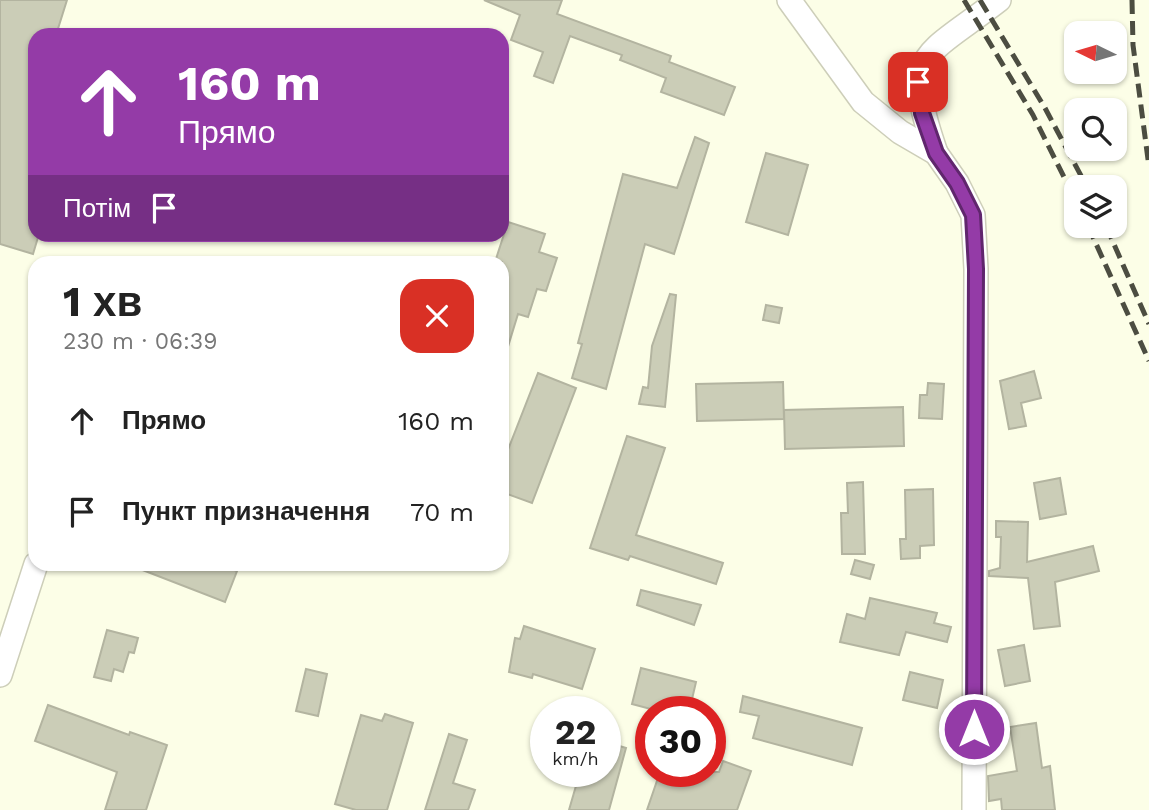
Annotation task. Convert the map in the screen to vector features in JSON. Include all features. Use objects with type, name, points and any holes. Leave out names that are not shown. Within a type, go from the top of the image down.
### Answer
[{"type":"street","points":[[789,0],[863,102],[900,132],[936,153]]},
{"type":"street","points":[[974,810],[976,269],[973,215],[957,183],[936,153],[918,90],[922,66],[940,44],[999,0]]},
{"type":"street","points":[[0,675],[34,571]]},
{"type":"building","points":[[0,0],[67,0],[58,28],[28,28],[28,242],[37,242],[33,254],[0,244]]},
{"type":"building","points":[[484,0],[562,0],[557,14],[671,56],[669,62],[735,87],[724,115],[661,92],[666,78],[620,60],[622,55],[570,36],[553,83],[534,76],[543,52],[511,40],[520,15]]},
{"type":"building","points":[[695,137],[709,143],[674,254],[645,244],[606,389],[572,378],[582,344],[578,343],[623,174],[677,188]]},
{"type":"building","points":[[766,153],[808,165],[788,235],[746,222]]},
{"type":"building","points":[[509,222],[545,234],[539,252],[557,258],[546,291],[537,289],[528,317],[518,314],[509,343],[509,256],[497,256],[502,242],[509,242]]},
{"type":"building","points":[[670,294],[676,295],[665,407],[639,404],[643,387],[648,388],[652,346]]},
{"type":"building","points":[[766,305],[782,308],[779,323],[763,320]]},
{"type":"building","points":[[1034,371],[1041,398],[1021,403],[1026,426],[1009,429],[1000,381]]},
{"type":"building","points":[[538,373],[576,388],[532,503],[509,495],[509,447]]},
{"type":"building","points":[[783,382],[784,419],[697,421],[696,384]]},
{"type":"building","points":[[928,383],[944,384],[942,419],[919,418],[920,395],[927,395]]},
{"type":"building","points":[[903,407],[904,446],[785,449],[784,410]]},
{"type":"building","points":[[627,436],[665,448],[636,535],[723,563],[716,584],[630,556],[628,560],[590,548]]},
{"type":"building","points":[[1060,478],[1066,514],[1040,519],[1034,483]]},
{"type":"building","points":[[863,482],[865,554],[842,554],[841,513],[848,513],[847,483]]},
{"type":"building","points":[[933,489],[934,545],[920,546],[920,558],[901,559],[900,539],[906,539],[905,490]]},
{"type":"building","points":[[996,521],[1028,522],[1027,562],[1093,546],[1099,571],[1055,582],[1060,626],[1034,629],[1028,578],[989,576],[989,571],[1000,568],[1001,537],[996,537]]},
{"type":"building","points":[[855,560],[874,565],[870,579],[851,574]]},
{"type":"building","points":[[145,571],[237,571],[225,602]]},
{"type":"building","points":[[641,590],[701,605],[694,625],[637,605]]},
{"type":"building","points":[[870,598],[937,613],[934,623],[951,627],[947,642],[906,632],[899,655],[840,642],[847,614],[865,619]]},
{"type":"building","points":[[524,626],[595,649],[582,689],[533,674],[532,678],[509,672],[515,638],[520,639]]},
{"type":"building","points":[[107,630],[138,638],[134,653],[129,652],[123,672],[114,669],[111,681],[94,677]]},
{"type":"building","points":[[1024,645],[1030,681],[1005,686],[998,650]]},
{"type":"building","points":[[641,668],[696,682],[693,696],[635,696],[635,705],[632,704]]},
{"type":"building","points":[[306,669],[327,674],[318,716],[296,711]]},
{"type":"building","points":[[910,672],[943,680],[937,708],[903,700]]},
{"type":"building","points":[[743,696],[862,728],[852,765],[753,738],[759,716],[740,712]]},
{"type":"building","points":[[48,705],[129,735],[130,732],[167,745],[146,810],[105,810],[117,772],[35,741]]},
{"type":"building","points":[[385,714],[413,723],[387,810],[356,810],[335,804],[361,715],[382,721]]},
{"type":"building","points":[[1036,723],[1042,768],[1050,766],[1055,810],[1002,810],[1001,799],[989,801],[988,776],[1017,771],[1010,727]]},
{"type":"building","points":[[449,734],[467,740],[453,783],[475,790],[468,810],[425,810]]},
{"type":"building","points":[[621,746],[626,748],[621,766]]},
{"type":"building","points":[[726,762],[751,771],[737,810],[647,810],[655,787],[726,787]]},
{"type":"building","points":[[576,787],[615,787],[609,810],[569,810]]},
{"type":"railway","points":[[964,0],[1033,115],[1064,177]]},
{"type":"railway","points":[[980,0],[1045,108],[1081,175]]},
{"type":"railway","points":[[1132,0],[1133,45],[1149,167]]},
{"type":"railway","points":[[1093,238],[1149,361]]},
{"type":"railway","points":[[1111,238],[1149,324]]},
{"type":"route","points":[[918,82],[922,113],[936,153],[957,183],[973,215],[976,269],[974,729]]}]
